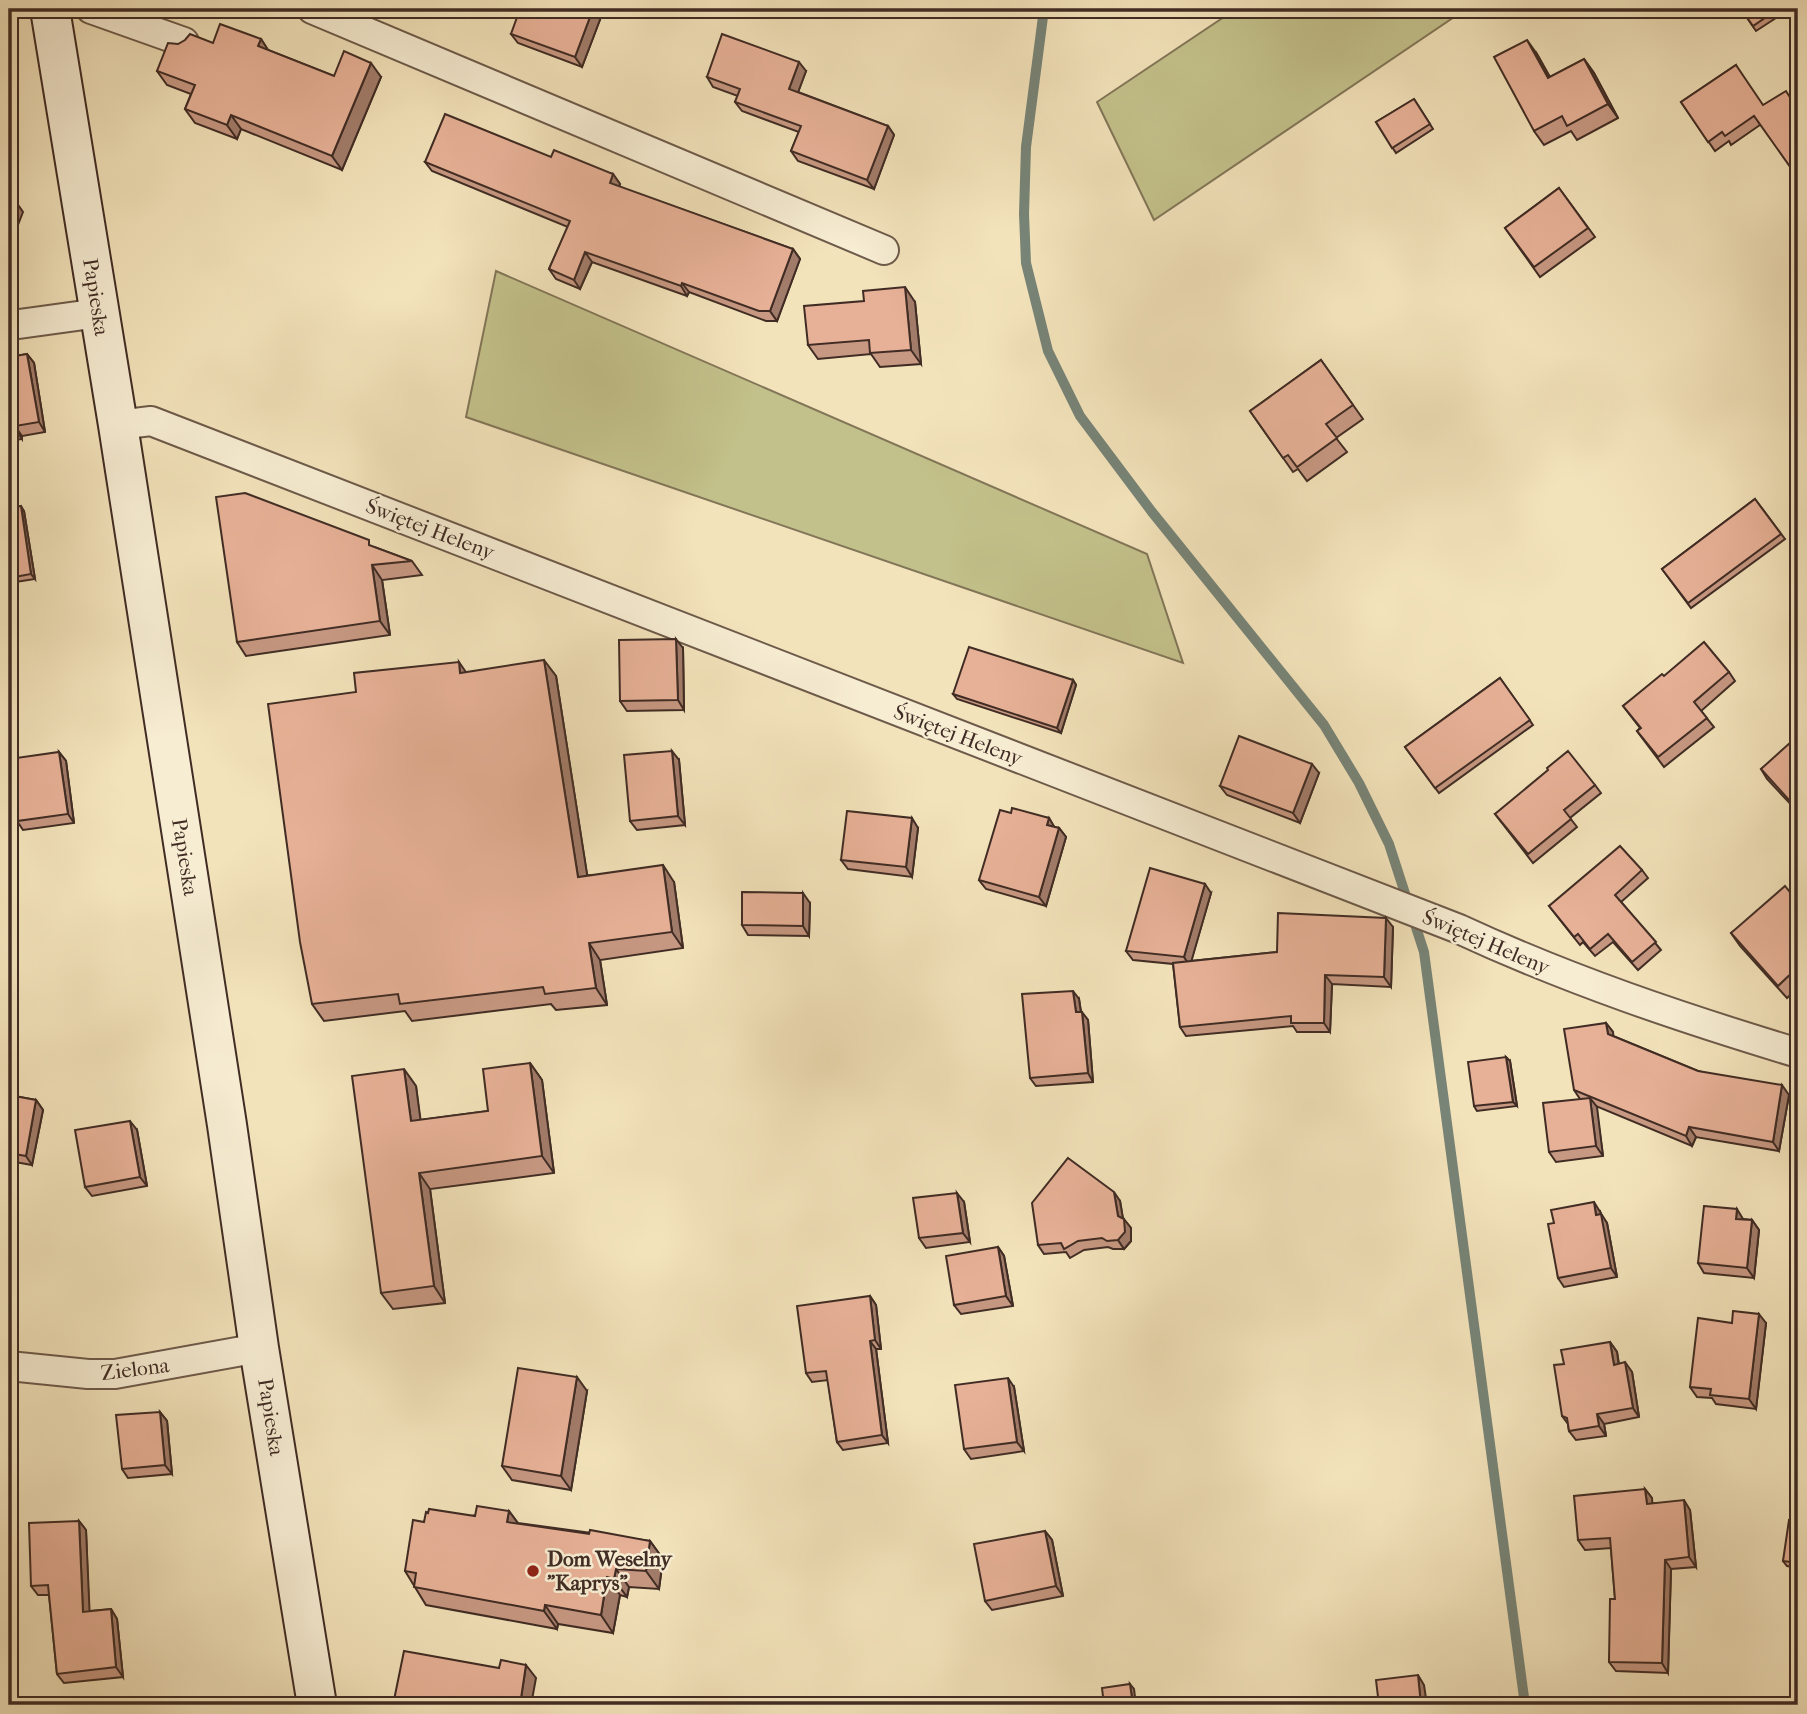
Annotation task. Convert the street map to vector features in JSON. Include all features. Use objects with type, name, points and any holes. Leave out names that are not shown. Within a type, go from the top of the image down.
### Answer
[{"type":"street","name":"Papieska","points":[[50,9],[118,425],[259,1348],[317,1705]]},
{"type":"street","points":[[91,9],[184,42]]},
{"type":"street","points":[[312,9],[884,250]]},
{"type":"street","points":[[9,323],[99,313]]},
{"type":"street","name":"Świętej Heleny","points":[[118,425],[151,421],[1441,922],[1636,1002],[1798,1053]]},
{"type":"street","name":"Zielona","points":[[9,1366],[115,1374],[259,1348]]},
{"type":"shaded area","points":[[1236,9],[1466,9],[1154,220],[1097,102]]},
{"type":"shaded area","points":[[496,271],[1147,554],[1183,663],[466,417]]},
{"type":"building","points":[[520,9],[593,9],[575,57],[511,34]]},
{"type":"building","points":[[1741,9],[1774,9],[1775,11],[1753,26]]},
{"type":"building","points":[[220,24],[261,39],[258,46],[334,76],[344,51],[371,63],[332,156],[231,115],[227,125],[185,109],[195,85],[157,71],[168,43],[178,44],[190,34],[213,43]]},
{"type":"building","points":[[722,34],[799,62],[789,89],[888,126],[867,180],[791,151],[801,126],[735,102],[740,89],[707,77]]},
{"type":"building","points":[[1527,40],[1548,78],[1584,59],[1608,104],[1567,126],[1562,116],[1534,131],[1494,57]]},
{"type":"building","points":[[1736,65],[1763,105],[1786,91],[1798,110],[1798,178],[1754,116],[1725,136],[1722,132],[1708,142],[1681,102]]},
{"type":"building","points":[[1414,99],[1430,124],[1392,148],[1376,122]]},
{"type":"building","points":[[445,114],[551,157],[554,150],[613,174],[610,183],[793,249],[770,311],[759,311],[585,252],[574,280],[549,269],[570,221],[425,162]]},
{"type":"building","points":[[1559,188],[1588,228],[1534,267],[1505,228]]},
{"type":"building","points":[[9,200],[16,202],[9,222]]},
{"type":"building","points":[[905,287],[911,350],[870,353],[869,340],[808,345],[804,306],[864,301],[863,291]]},
{"type":"building","points":[[27,354],[39,422],[15,426],[15,429],[9,430],[9,357]]},
{"type":"building","points":[[1321,360],[1353,405],[1326,424],[1337,438],[1297,467],[1288,455],[1283,458],[1250,411]]},
{"type":"building","points":[[245,493],[369,540],[369,545],[412,561],[372,565],[380,621],[237,642],[216,497]]},
{"type":"building","points":[[1755,499],[1781,534],[1688,603],[1662,569]]},
{"type":"building","points":[[21,506],[31,574],[9,578],[9,508]]},
{"type":"building","points":[[676,639],[678,700],[620,701],[619,640]]},
{"type":"building","points":[[1704,642],[1729,672],[1694,702],[1707,718],[1658,757],[1637,731],[1641,728],[1623,706]]},
{"type":"building","points":[[969,647],[1073,680],[1057,728],[953,694]]},
{"type":"building","points":[[544,660],[578,877],[663,865],[672,932],[589,943],[596,988],[545,994],[543,987],[400,1004],[398,994],[312,1004],[300,942],[268,704],[356,692],[354,673],[459,662],[460,673]]},
{"type":"building","points":[[1500,678],[1530,720],[1435,788],[1405,747]]},
{"type":"building","points":[[1239,736],[1312,764],[1293,813],[1220,786]]},
{"type":"building","points":[[1798,740],[1798,810],[1761,769],[1791,742],[1793,745]]},
{"type":"building","points":[[672,751],[678,816],[630,821],[624,755]]},
{"type":"building","points":[[1568,751],[1595,785],[1564,810],[1571,819],[1528,854],[1495,814]]},
{"type":"building","points":[[59,752],[68,814],[17,821],[9,759]]},
{"type":"building","points":[[1012,808],[1049,818],[1047,825],[1059,828],[1039,897],[979,880],[1000,810],[1011,813]]},
{"type":"building","points":[[847,811],[912,818],[906,867],[841,860]]},
{"type":"building","points":[[1620,846],[1642,870],[1615,895],[1656,942],[1632,962],[1608,934],[1590,949],[1578,934],[1574,937],[1549,906]]},
{"type":"building","points":[[1150,868],[1205,884],[1184,957],[1126,951]]},
{"type":"building","points":[[1798,883],[1798,967],[1778,986],[1731,933],[1785,886],[1789,891]]},
{"type":"building","points":[[742,892],[803,893],[803,926],[742,925]]},
{"type":"building","points":[[1278,913],[1386,918],[1384,977],[1325,975],[1324,1023],[1291,1023],[1291,1016],[1180,1027],[1173,963],[1277,952]]},
{"type":"building","points":[[1073,991],[1076,1012],[1082,1012],[1088,1073],[1030,1078],[1022,994]]},
{"type":"building","points":[[1606,1023],[1608,1034],[1698,1071],[1782,1085],[1773,1142],[1689,1127],[1686,1136],[1574,1090],[1564,1029]]},
{"type":"building","points":[[1506,1057],[1513,1102],[1474,1106],[1468,1062]]},
{"type":"building","points":[[530,1063],[542,1156],[419,1173],[434,1286],[381,1293],[352,1076],[404,1069],[411,1121],[488,1111],[483,1069]]},
{"type":"building","points":[[9,1095],[36,1100],[26,1156],[9,1153]]},
{"type":"building","points":[[1590,1098],[1596,1146],[1549,1152],[1543,1103]]},
{"type":"building","points":[[130,1121],[140,1177],[85,1187],[75,1130]]},
{"type":"building","points":[[1068,1158],[1114,1192],[1118,1216],[1124,1219],[1125,1232],[1118,1240],[1107,1241],[1102,1238],[1078,1241],[1064,1249],[1061,1243],[1038,1245],[1032,1203]]},
{"type":"building","points":[[957,1193],[963,1233],[919,1238],[913,1198]]},
{"type":"building","points":[[1594,1202],[1596,1215],[1601,1214],[1611,1268],[1558,1278],[1548,1224],[1554,1223],[1551,1210]]},
{"type":"building","points":[[1704,1206],[1737,1209],[1736,1219],[1752,1220],[1747,1268],[1698,1263]]},
{"type":"building","points":[[998,1247],[1006,1296],[954,1305],[946,1256]]},
{"type":"building","points":[[870,1296],[875,1340],[870,1341],[882,1435],[837,1442],[826,1371],[806,1373],[797,1306]]},
{"type":"building","points":[[1733,1311],[1759,1314],[1749,1399],[1710,1395],[1711,1389],[1690,1387],[1698,1318],[1732,1323]]},
{"type":"building","points":[[1610,1342],[1614,1365],[1625,1362],[1633,1408],[1597,1414],[1599,1426],[1569,1431],[1567,1418],[1562,1416],[1554,1365],[1564,1364],[1561,1350]]},
{"type":"building","points":[[518,1368],[577,1377],[561,1476],[502,1466]]},
{"type":"building","points":[[1008,1378],[1017,1442],[964,1449],[955,1385]]},
{"type":"building","points":[[160,1412],[165,1465],[122,1469],[116,1415]]},
{"type":"building","points":[[1645,1489],[1647,1504],[1684,1500],[1689,1557],[1665,1560],[1662,1663],[1609,1662],[1610,1599],[1615,1599],[1610,1538],[1578,1540],[1574,1496]]},
{"type":"building","name":"Dom Weselny \"Kaprys\"","points":[[477,1506],[509,1511],[507,1522],[589,1534],[590,1530],[650,1541],[646,1571],[616,1569],[614,1579],[607,1577],[601,1615],[545,1605],[544,1611],[414,1587],[416,1573],[405,1571],[413,1520],[424,1522],[429,1509],[475,1516]]},
{"type":"building","points":[[1789,1520],[1798,1522],[1798,1563],[1783,1561]]},
{"type":"building","points":[[79,1521],[83,1612],[111,1609],[116,1667],[57,1674],[48,1585],[31,1586],[29,1523]]},
{"type":"building","points":[[1045,1531],[1056,1586],[985,1601],[974,1544]]},
{"type":"building","points":[[404,1651],[499,1668],[501,1660],[526,1665],[520,1705],[393,1705]]},
{"type":"building","points":[[1418,1675],[1421,1705],[1379,1705],[1376,1680]]},
{"type":"building","points":[[1130,1684],[1133,1705],[1104,1705],[1102,1688]]},
{"type":"waterway","points":[[1044,9],[1026,147],[1024,214],[1026,263],[1048,351],[1080,416],[1152,512],[1324,725],[1359,783],[1389,844],[1424,952],[1525,1705]]},
{"type":"place","name":"Dom Weselny \"Kaprys\"","points":[[533,1571]]}]
